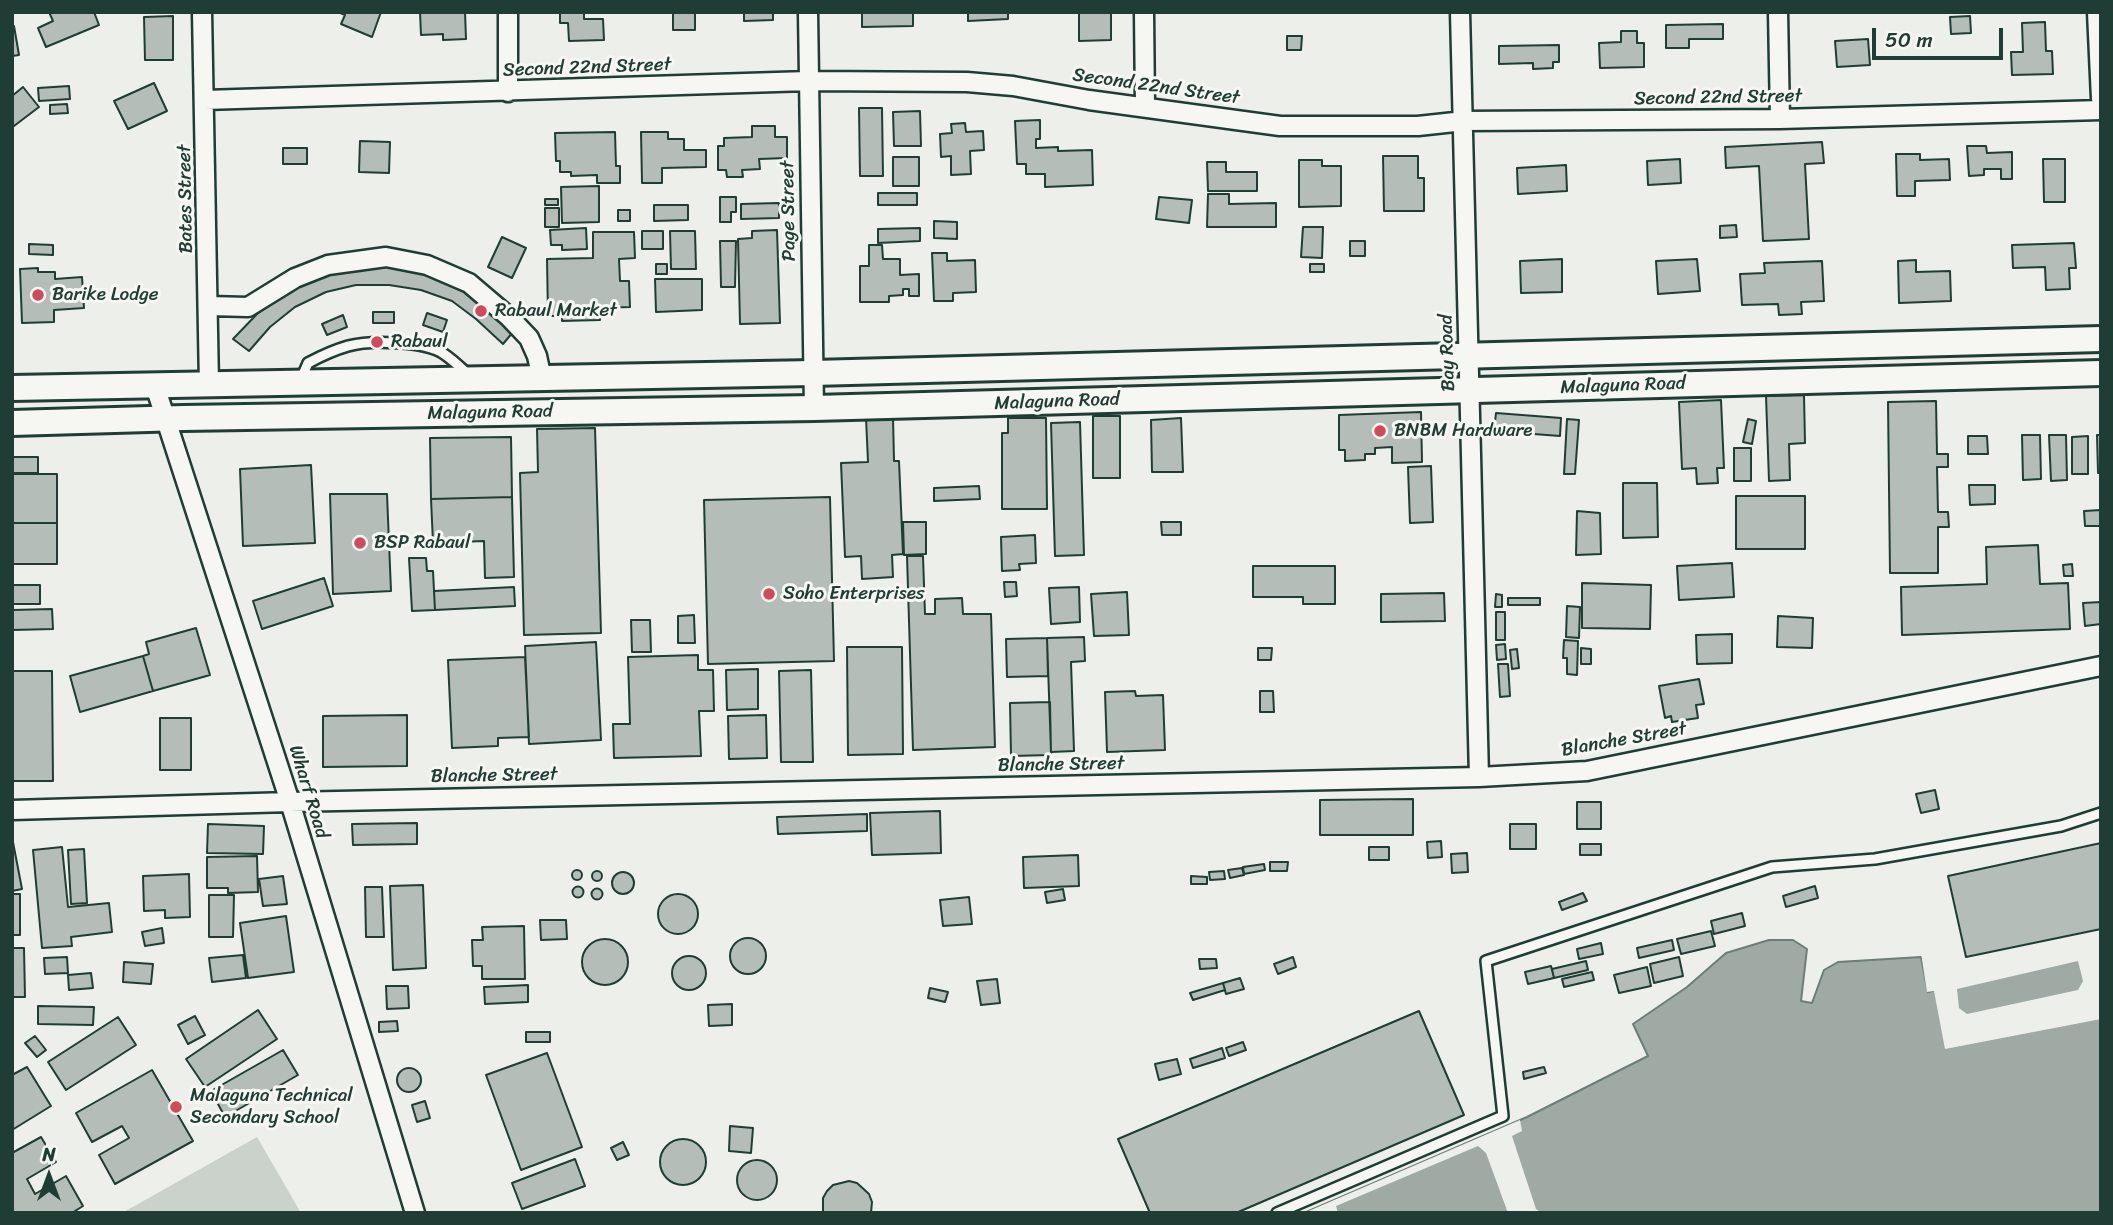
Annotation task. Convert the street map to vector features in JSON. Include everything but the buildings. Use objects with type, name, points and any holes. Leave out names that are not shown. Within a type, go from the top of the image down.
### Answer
[{"type":"street","name":"Bates Street","points":[[202,12],[209,385]]},
{"type":"street","points":[[508,12],[508,92]]},
{"type":"street","name":"Page Street","points":[[808,12],[814,408]]},
{"type":"street","points":[[1144,12],[1145,107]]},
{"type":"street","name":"Bay Road","points":[[1460,12],[1479,777]]},
{"type":"street","points":[[1778,12],[1780,119]]},
{"type":"street","points":[[2097,12],[2101,99]]},
{"type":"street","name":"Second 22nd Street","points":[[205,100],[808,81],[989,83],[1301,127],[1418,125],[1464,121],[1780,119],[2101,110]]},
{"type":"street","points":[[209,306],[248,307],[295,278],[328,265],[386,257],[427,265],[469,283],[509,317],[529,338],[537,356],[542,379]]},
{"type":"street","name":"Malaguna Road","points":[[12,388],[813,373],[2101,338]]},
{"type":"street","name":"Malaguna Road","points":[[12,423],[814,408],[2101,373]]},
{"type":"street","name":"Wharf Road","points":[[155,386],[290,802],[415,1213]]},
{"type":"street","name":"Blanche Street","points":[[12,810],[1479,777],[1587,771],[2101,666]]},
{"type":"lane","points":[[299,384],[308,363],[351,345],[379,342],[412,345],[442,352],[476,381]]},
{"type":"lane","points":[[1277,1213],[1503,1116],[1486,961],[1772,867],[1875,859],[2061,826],[2101,813]]},
{"type":"shaded area","points":[[1769,940],[1793,940],[1807,949],[1801,1001],[1812,1003],[1824,970],[1838,962],[1921,957],[1928,992],[2101,954],[2101,1213],[1304,1213],[1527,1117],[1648,1056],[1633,1024],[1687,987],[1726,953]]},
{"type":"shaded area","points":[[257,1137],[301,1213],[122,1213]]},
{"type":"pier","points":[[2101,950],[2101,1019],[1945,1049],[1934,991],[1927,992],[1921,953],[1925,956],[1930,988]],"holes":[[[2078,961],[2083,981],[2078,990],[1967,1014],[1959,1008],[1957,989]]]},
{"type":"pier","points":[[1520,1120],[1522,1131],[1512,1136],[1536,1209],[1542,1213],[1508,1213],[1486,1153],[1478,1146],[1336,1206],[1338,1213],[1304,1213]]},
{"type":"place","name":"Barike Lodge","points":[[38,295]]},
{"type":"place","name":"Rabaul Market","points":[[481,311]]},
{"type":"place","name":"Rabaul","points":[[377,342]]},
{"type":"place","name":"BNBM Hardware","points":[[1380,431]]},
{"type":"place","name":"BSP Rabaul","points":[[360,543]]},
{"type":"place","name":"Soho Enterprises","points":[[769,594]]},
{"type":"place","name":"Malaguna Technical Secondary School","points":[[176,1107]]}]
